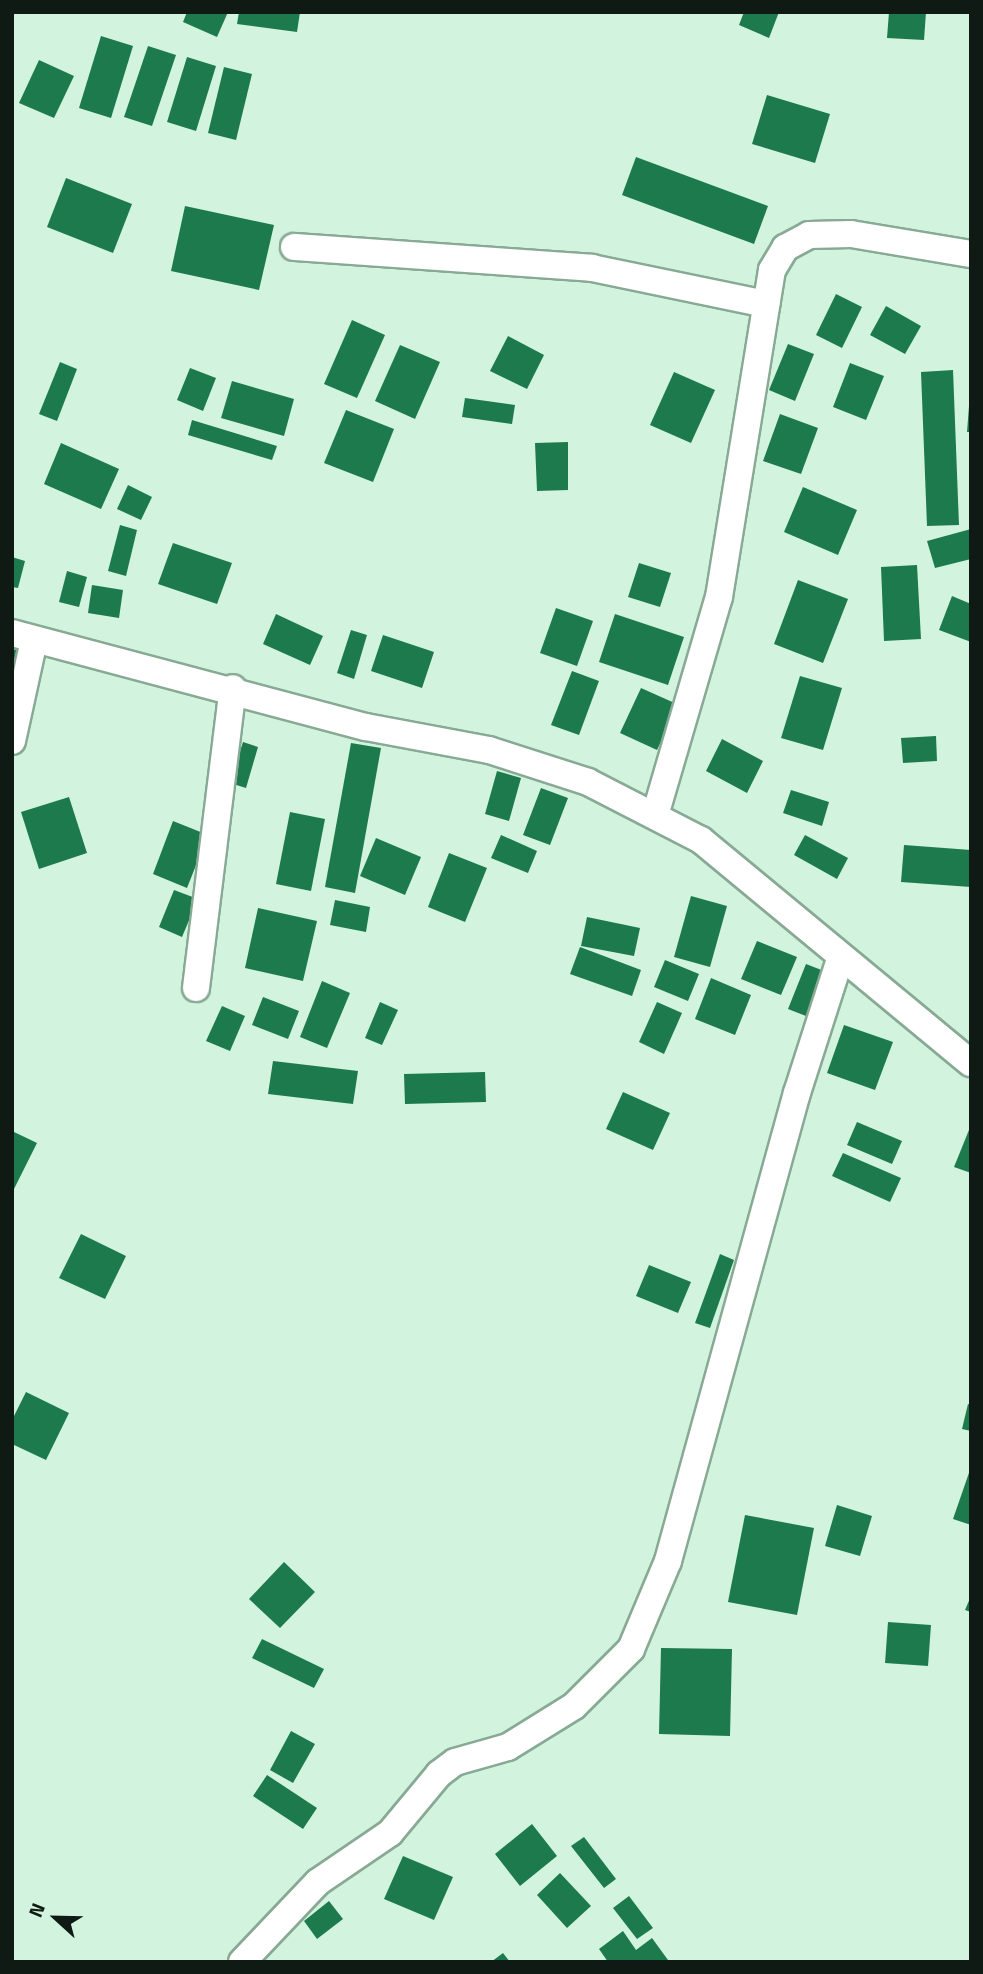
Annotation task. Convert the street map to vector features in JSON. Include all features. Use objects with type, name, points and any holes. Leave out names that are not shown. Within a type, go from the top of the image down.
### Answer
[{"type":"street","points":[[656,812],[719,597],[766,304],[779,259],[809,235],[851,234],[971,254]]},
{"type":"street","points":[[293,247],[592,268],[766,304]]},
{"type":"street","points":[[12,741],[23,637],[233,688],[366,727],[489,750],[656,812],[749,878],[840,959],[971,1063]]},
{"type":"street","points":[[196,988],[233,688]]},
{"type":"street","points":[[242,1962],[318,1882],[390,1833],[439,1774],[455,1762],[508,1747],[574,1706],[631,1650],[668,1561],[797,1093],[840,959]]},
{"type":"building","points":[[187,12],[228,12],[217,37],[183,22]]},
{"type":"building","points":[[239,12],[300,12],[297,32],[237,24]]},
{"type":"building","points":[[744,12],[779,12],[769,38],[739,25]]},
{"type":"building","points":[[889,12],[926,12],[924,40],[887,38]]},
{"type":"building","points":[[101,36],[133,46],[111,118],[79,108]]},
{"type":"building","points":[[148,46],[176,55],[152,126],[124,117]]},
{"type":"building","points":[[187,57],[216,66],[196,131],[167,122]]},
{"type":"building","points":[[39,60],[74,76],[54,118],[19,103]]},
{"type":"building","points":[[224,67],[252,74],[236,140],[208,133]]},
{"type":"building","points":[[767,95],[830,114],[815,163],[752,144]]},
{"type":"building","points":[[636,157],[768,206],[754,244],[622,195]]},
{"type":"building","points":[[66,178],[132,204],[113,253],[47,227]]},
{"type":"building","points":[[185,206],[274,225],[259,290],[171,271]]},
{"type":"building","points":[[836,294],[862,307],[842,348],[816,335]]},
{"type":"building","points":[[886,306],[921,326],[905,354],[870,335]]},
{"type":"building","points":[[352,320],[385,335],[357,398],[324,384]]},
{"type":"building","points":[[508,336],[544,355],[527,389],[490,371]]},
{"type":"building","points":[[788,344],[814,354],[795,401],[769,390]]},
{"type":"building","points":[[400,345],[440,362],[415,419],[375,401]]},
{"type":"building","points":[[60,362],[77,369],[57,421],[39,414]]},
{"type":"building","points":[[850,363],[884,376],[866,420],[833,407]]},
{"type":"building","points":[[190,368],[216,378],[203,411],[177,400]]},
{"type":"building","points":[[953,370],[959,525],[927,526],[921,372]]},
{"type":"building","points":[[674,372],[715,390],[691,443],[650,425]]},
{"type":"building","points":[[232,381],[294,399],[284,436],[221,418]]},
{"type":"building","points":[[465,398],[515,405],[512,424],[462,417]]},
{"type":"building","points":[[969,406],[971,432],[967,432]]},
{"type":"building","points":[[346,410],[394,429],[373,482],[324,463]]},
{"type":"building","points":[[780,414],[818,428],[801,474],[763,461]]},
{"type":"building","points":[[192,420],[277,446],[272,460],[188,435]]},
{"type":"building","points":[[568,442],[568,490],[537,491],[535,443]]},
{"type":"building","points":[[61,443],[119,469],[101,509],[44,484]]},
{"type":"building","points":[[128,485],[152,497],[141,520],[117,509]]},
{"type":"building","points":[[803,487],[857,510],[838,555],[784,532]]},
{"type":"building","points":[[120,525],[137,530],[126,576],[108,571]]},
{"type":"building","points":[[971,529],[971,559],[935,568],[927,541]]},
{"type":"building","points":[[173,543],[232,563],[217,604],[158,584]]},
{"type":"building","points":[[12,557],[25,561],[18,588],[12,587]]},
{"type":"building","points":[[639,563],[671,573],[660,607],[628,597]]},
{"type":"building","points":[[917,565],[921,639],[884,641],[881,567]]},
{"type":"building","points":[[67,571],[87,577],[79,607],[59,602]]},
{"type":"building","points":[[798,580],[848,599],[823,663],[774,644]]},
{"type":"building","points":[[92,585],[123,590],[119,618],[88,613]]},
{"type":"building","points":[[952,596],[971,604],[971,642],[939,630]]},
{"type":"building","points":[[556,608],[593,621],[577,666],[540,653]]},
{"type":"building","points":[[276,614],[323,636],[310,665],[263,644]]},
{"type":"building","points":[[615,614],[684,637],[668,685],[599,662]]},
{"type":"building","points":[[351,630],[367,635],[354,679],[337,673]]},
{"type":"building","points":[[383,635],[434,652],[422,688],[371,671]]},
{"type":"building","points":[[12,649],[22,652],[13,677],[12,677]]},
{"type":"building","points":[[572,671],[599,681],[579,735],[551,725]]},
{"type":"building","points":[[800,676],[842,688],[823,750],[781,738]]},
{"type":"building","points":[[641,688],[679,705],[657,750],[620,733]]},
{"type":"building","points":[[936,736],[937,761],[903,763],[901,738]]},
{"type":"building","points":[[722,739],[763,761],[747,793],[706,771]]},
{"type":"building","points":[[243,742],[258,747],[246,788],[230,783]]},
{"type":"building","points":[[351,743],[381,748],[355,893],[325,887]]},
{"type":"building","points":[[497,771],[521,778],[509,821],[485,814]]},
{"type":"building","points":[[541,788],[568,798],[550,845],[523,835]]},
{"type":"building","points":[[791,790],[829,802],[822,826],[783,813]]},
{"type":"building","points":[[69,797],[87,853],[39,869],[21,812]]},
{"type":"building","points":[[290,812],[325,819],[311,891],[276,884]]},
{"type":"building","points":[[173,821],[208,835],[187,888],[153,874]]},
{"type":"building","points":[[501,835],[537,851],[528,873],[491,858]]},
{"type":"building","points":[[805,835],[848,858],[837,879],[794,855]]},
{"type":"building","points":[[376,838],[421,857],[405,895],[360,876]]},
{"type":"building","points":[[904,845],[971,850],[971,887],[901,882]]},
{"type":"building","points":[[449,853],[487,868],[465,922],[428,907]]},
{"type":"building","points":[[174,890],[198,899],[182,937],[159,927]]},
{"type":"building","points":[[691,896],[727,906],[710,967],[674,957]]},
{"type":"building","points":[[335,900],[370,907],[366,932],[330,925]]},
{"type":"building","points":[[258,908],[317,921],[303,981],[245,968]]},
{"type":"building","points":[[587,917],[640,928],[634,956],[581,946]]},
{"type":"building","points":[[757,941],[797,957],[781,995],[741,979]]},
{"type":"building","points":[[580,947],[641,970],[632,996],[570,974]]},
{"type":"building","points":[[665,960],[699,974],[688,1001],[654,987]]},
{"type":"building","points":[[806,964],[824,971],[806,1016],[788,1009]]},
{"type":"building","points":[[711,978],[751,995],[735,1035],[695,1019]]},
{"type":"building","points":[[322,981],[350,993],[327,1048],[300,1037]]},
{"type":"building","points":[[263,997],[299,1011],[288,1039],[252,1025]]},
{"type":"building","points":[[380,1002],[398,1010],[382,1045],[365,1038]]},
{"type":"building","points":[[657,1002],[682,1013],[664,1054],[639,1042]]},
{"type":"building","points":[[222,1006],[245,1016],[230,1051],[206,1041]]},
{"type":"building","points":[[844,1025],[893,1042],[875,1090],[827,1073]]},
{"type":"building","points":[[273,1061],[358,1071],[353,1104],[268,1094]]},
{"type":"building","points":[[485,1072],[486,1102],[405,1104],[404,1074]]},
{"type":"building","points":[[623,1092],[670,1113],[653,1150],[606,1129]]},
{"type":"building","points":[[857,1122],[902,1141],[892,1164],[847,1145]]},
{"type":"building","points":[[971,1125],[971,1173],[954,1167]]},
{"type":"building","points":[[12,1131],[37,1143],[12,1193]]},
{"type":"building","points":[[843,1153],[901,1178],[890,1202],[832,1176]]},
{"type":"building","points":[[81,1234],[126,1256],[105,1299],[59,1278]]},
{"type":"building","points":[[720,1254],[734,1260],[710,1328],[695,1323]]},
{"type":"building","points":[[649,1265],[691,1282],[678,1313],[636,1296]]},
{"type":"building","points":[[26,1392],[69,1413],[46,1460],[12,1444],[12,1420]]},
{"type":"building","points":[[968,1404],[971,1405],[971,1431],[962,1429]]},
{"type":"building","points":[[971,1467],[971,1525],[953,1519]]},
{"type":"building","points":[[837,1505],[872,1516],[860,1556],[825,1546]]},
{"type":"building","points":[[745,1515],[814,1528],[797,1615],[728,1602]]},
{"type":"building","points":[[284,1562],[315,1592],[280,1628],[249,1599]]},
{"type":"building","points":[[971,1596],[971,1612],[965,1610]]},
{"type":"building","points":[[888,1622],[931,1625],[928,1666],[885,1663]]},
{"type":"building","points":[[262,1639],[324,1669],[314,1688],[252,1658]]},
{"type":"building","points":[[661,1648],[732,1649],[730,1736],[659,1734]]},
{"type":"building","points":[[291,1731],[315,1744],[293,1783],[270,1770]]},
{"type":"building","points":[[267,1775],[317,1808],[303,1829],[253,1796]]},
{"type":"building","points":[[532,1824],[557,1856],[520,1886],[495,1854]]},
{"type":"building","points":[[584,1837],[616,1879],[604,1888],[571,1846]]},
{"type":"building","points":[[403,1856],[453,1877],[434,1920],[384,1899]]},
{"type":"building","points":[[560,1873],[591,1906],[567,1928],[537,1895]]},
{"type":"building","points":[[629,1896],[653,1928],[637,1939],[613,1908]]},
{"type":"building","points":[[329,1901],[343,1919],[317,1939],[304,1921]]},
{"type":"building","points":[[623,1931],[636,1950],[652,1938],[668,1960],[608,1962],[599,1949]]},
{"type":"building","points":[[503,1953],[510,1962],[491,1962]]}]
